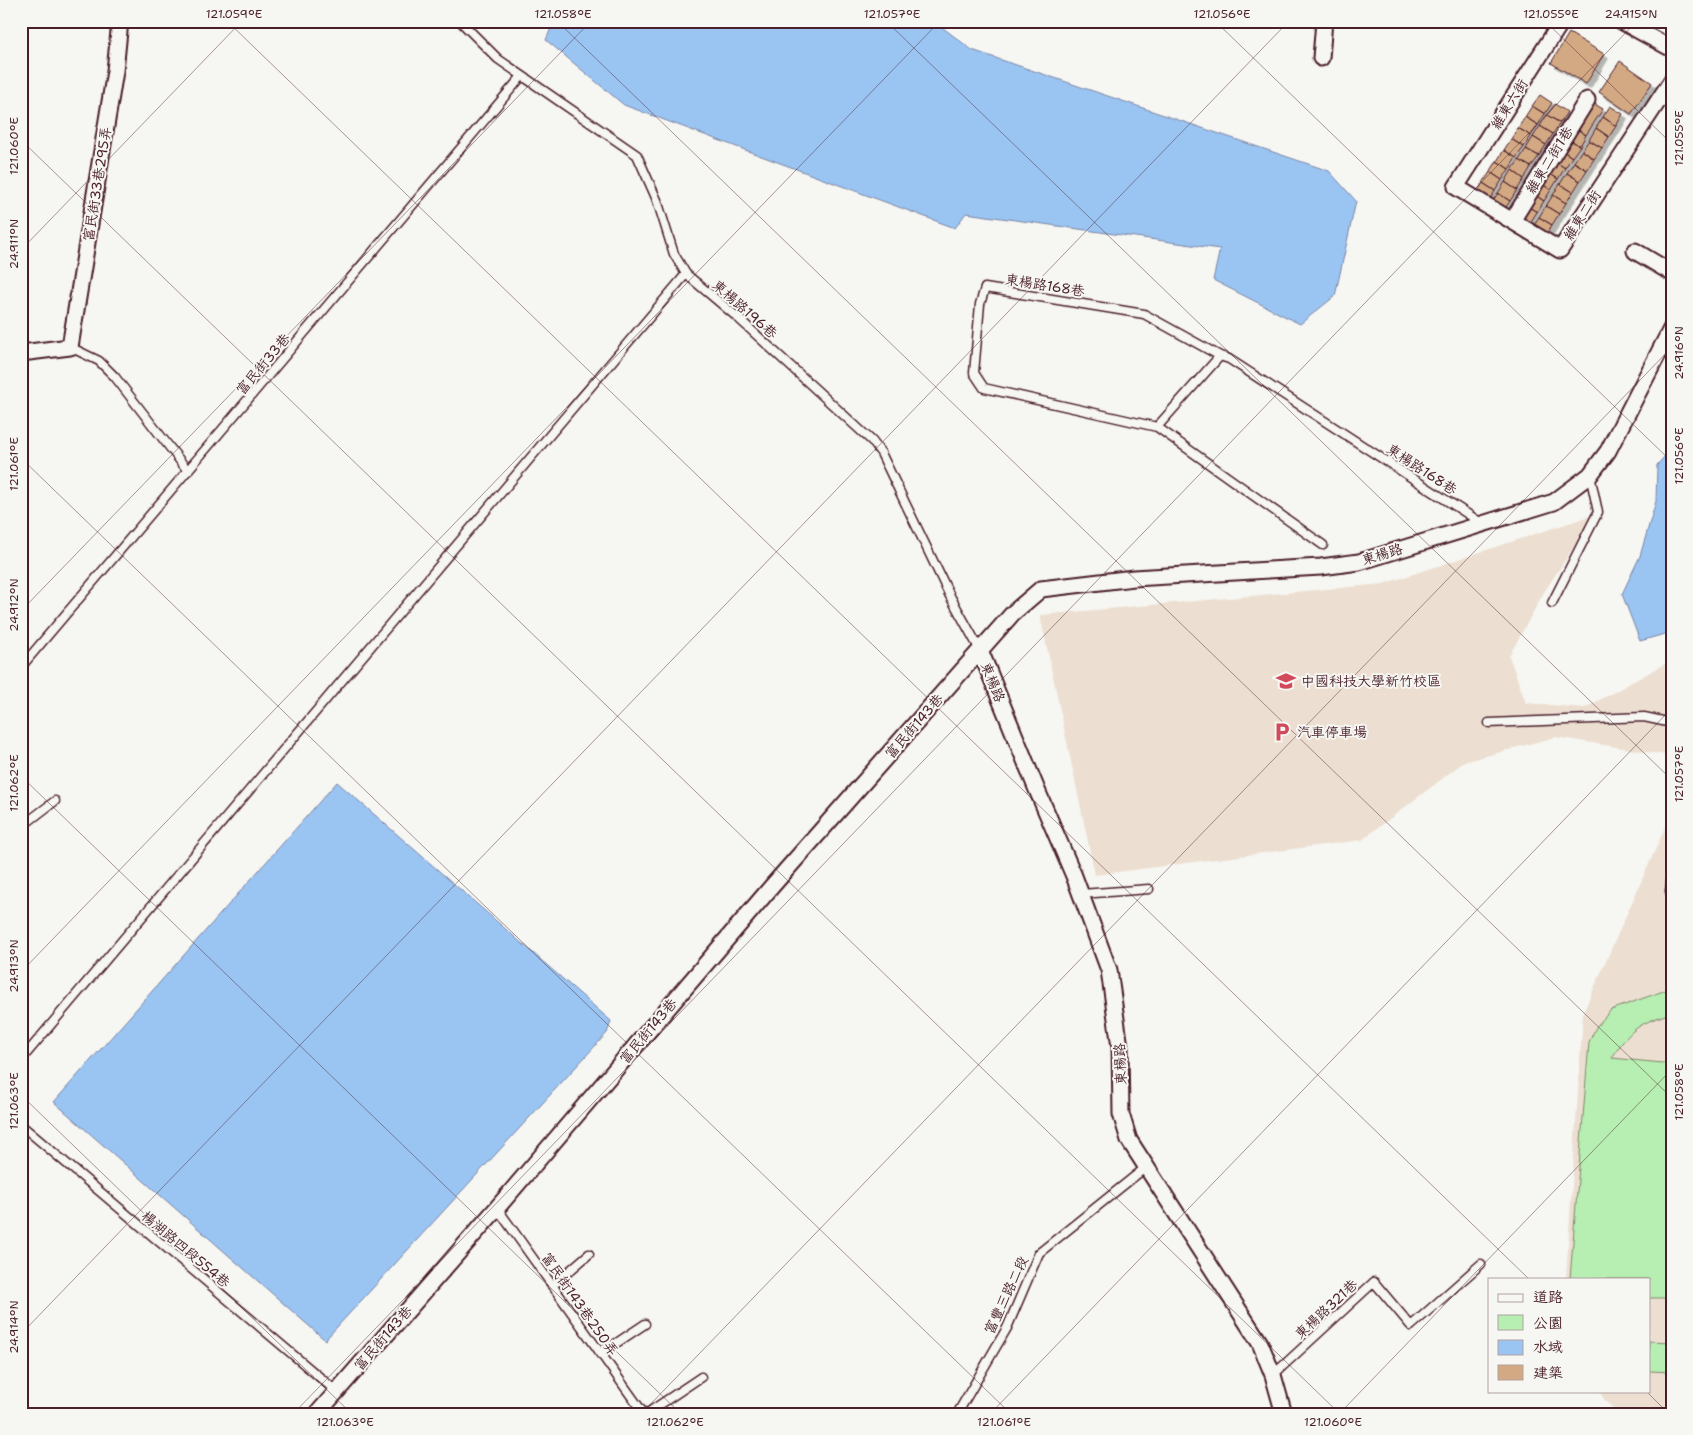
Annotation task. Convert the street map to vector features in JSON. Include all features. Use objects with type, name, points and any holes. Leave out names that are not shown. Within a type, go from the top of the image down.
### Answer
[{"type":"street","name":"富民街33巷295弄","points":[[70,347],[115,71],[120,21]]},
{"type":"street","points":[[1321,58],[1324,21]]},
{"type":"street","name":"維東六街","points":[[1456,187],[1562,21]]},
{"type":"street","points":[[1630,23],[1672,49]]},
{"type":"street","name":"維東二街","points":[[1456,187],[1560,250],[1672,80]]},
{"type":"street","name":"維東二街1巷","points":[[1512,221],[1587,100]]},
{"type":"street","points":[[1635,252],[1672,273]]},
{"type":"street","name":"東楊路","points":[[1284,1414],[1273,1375],[1260,1343],[1129,1140],[1121,1114],[1120,1047],[1109,970],[1081,894],[980,650],[1013,613],[1041,589],[1134,578],[1321,568],[1358,562],[1554,502],[1590,475],[1608,451],[1672,327]]},
{"type":"street","points":[[21,353],[70,347]]},
{"type":"street","name":"富民街143巷","points":[[317,1414],[498,1208],[773,885],[980,650]]},
{"type":"lane","name":"東楊路196巷","points":[[460,21],[498,59],[637,155],[657,200],[674,254],[686,274],[744,324],[872,441],[881,453],[950,596],[980,650]]},
{"type":"lane","name":"富民街33巷","points":[[21,667],[522,76]]},
{"type":"lane","points":[[21,1060],[686,274]]},
{"type":"lane","name":"東楊路168巷","points":[[1323,544],[1156,427],[984,388],[974,373],[980,304],[985,288],[1144,314],[1220,356],[1229,359],[1483,524]]},
{"type":"lane","points":[[70,347],[99,361],[115,377],[188,471]]},
{"type":"lane","points":[[1156,427],[1220,356]]},
{"type":"lane","points":[[1552,603],[1598,512],[1590,475]]},
{"type":"lane","points":[[1488,724],[1644,717],[1672,723]]},
{"type":"lane","points":[[21,827],[55,801]]},
{"type":"lane","points":[[1672,872],[1670,891],[1672,898]]},
{"type":"lane","points":[[1081,894],[1149,889]]},
{"type":"lane","name":"楊湖路四段554巷","points":[[21,1125],[336,1391]]},
{"type":"lane","name":"富豐三路二段","points":[[957,1414],[1007,1328],[1039,1253],[1146,1168]]},
{"type":"lane","name":"富民街143巷250弄","points":[[498,1208],[600,1354],[645,1414]]},
{"type":"lane","points":[[552,1286],[589,1254]]},
{"type":"lane","name":"東楊路321巷","points":[[1273,1375],[1374,1282],[1411,1326],[1481,1264]]},
{"type":"lane","points":[[600,1354],[645,1324]]},
{"type":"lane","points":[[645,1414],[701,1376]]},
{"type":"shaded area","name":"中國科技大學新竹校區","points":[[1596,514],[1544,592],[1509,656],[1526,703],[1585,708],[1672,660],[1672,756],[1555,737],[1464,762],[1362,840],[1095,875],[1040,615],[1383,584]]},
{"type":"shaded area","points":[[1672,812],[1672,1414],[1619,1414],[1606,1402],[1600,1392],[1650,1392],[1650,1278],[1566,1278],[1583,1013]]},
{"type":"green space","points":[[1666,990],[1672,990],[1672,1013],[1651,1020],[1636,1028],[1624,1040],[1612,1058],[1672,1064],[1672,1298],[1650,1298],[1650,1278],[1570,1278],[1589,1042],[1596,1027],[1611,1010]]},
{"type":"green space","points":[[1650,1341],[1672,1342],[1672,1372],[1650,1371]]},
{"type":"water","points":[[554,21],[934,21],[972,50],[1329,171],[1356,201],[1335,296],[1300,324],[1213,280],[1220,249],[966,213],[955,228],[624,105],[546,40]]},
{"type":"water","points":[[1672,448],[1672,632],[1640,641],[1622,594],[1640,556],[1656,501],[1657,465]]},
{"type":"water","points":[[337,782],[611,1021],[607,1033],[325,1340],[54,1102]]},
{"type":"building","points":[[1569,33],[1604,54],[1586,84],[1551,63]]},
{"type":"building","points":[[1620,61],[1652,83],[1631,114],[1599,92]]},
{"type":"building","points":[[1540,95],[1552,103],[1545,114],[1532,106]]},
{"type":"building","points":[[1591,102],[1603,109],[1586,135],[1575,127]]},
{"type":"building","points":[[1555,104],[1567,112],[1560,123],[1547,115]]},
{"type":"building","points":[[1532,106],[1545,114],[1538,125],[1525,117]]},
{"type":"building","points":[[1610,106],[1623,114],[1616,126],[1603,117]]},
{"type":"building","points":[[1547,115],[1560,123],[1553,134],[1540,126]]},
{"type":"building","points":[[1525,117],[1538,125],[1531,136],[1518,128]]},
{"type":"building","points":[[1603,117],[1616,126],[1609,137],[1596,128]]},
{"type":"building","points":[[1540,126],[1553,134],[1546,145],[1533,137]]},
{"type":"building","points":[[1574,127],[1586,135],[1580,146],[1567,138]]},
{"type":"building","points":[[1518,128],[1531,136],[1524,147],[1511,139]]},
{"type":"building","points":[[1596,128],[1609,137],[1602,148],[1589,140]]},
{"type":"building","points":[[1533,137],[1546,145],[1539,156],[1526,149]]},
{"type":"building","points":[[1567,138],[1580,146],[1572,157],[1560,149]]},
{"type":"building","points":[[1511,139],[1524,147],[1516,158],[1504,150]]},
{"type":"building","points":[[1589,140],[1602,148],[1594,159],[1582,150]]},
{"type":"building","points":[[1526,149],[1539,156],[1531,167],[1519,160]]},
{"type":"building","points":[[1560,149],[1572,157],[1565,168],[1553,160]]},
{"type":"building","points":[[1504,150],[1516,158],[1509,169],[1497,161]]},
{"type":"building","points":[[1582,150],[1594,159],[1587,170],[1574,162]]},
{"type":"building","points":[[1519,160],[1531,167],[1524,179],[1512,170]]},
{"type":"building","points":[[1553,160],[1565,168],[1558,179],[1546,171]]},
{"type":"building","points":[[1497,161],[1509,169],[1502,180],[1490,172]]},
{"type":"building","points":[[1574,162],[1587,170],[1580,181],[1567,173]]},
{"type":"building","points":[[1512,170],[1524,179],[1517,190],[1505,182]]},
{"type":"building","points":[[1546,171],[1558,179],[1551,190],[1539,182]]},
{"type":"building","points":[[1490,172],[1502,180],[1495,191],[1483,183]]},
{"type":"building","points":[[1567,173],[1580,181],[1573,192],[1560,184]]},
{"type":"building","points":[[1505,182],[1517,190],[1510,201],[1498,193]]},
{"type":"building","points":[[1539,182],[1551,190],[1544,201],[1532,193]]},
{"type":"building","points":[[1483,183],[1495,191],[1488,203],[1475,195]]},
{"type":"building","points":[[1560,184],[1573,192],[1566,203],[1553,195]]},
{"type":"building","points":[[1498,193],[1510,201],[1502,213],[1490,205]]},
{"type":"building","points":[[1532,193],[1544,201],[1537,212],[1524,204]]},
{"type":"building","points":[[1553,195],[1566,203],[1559,214],[1546,206]]},
{"type":"building","points":[[1524,204],[1537,212],[1530,223],[1517,215]]},
{"type":"building","points":[[1546,206],[1559,214],[1552,225],[1539,217]]},
{"type":"building","points":[[1539,217],[1552,225],[1542,241],[1529,232]]},
{"type":"place","name":"中國科技大學新竹校區","points":[[1286,681]]},
{"type":"place","name":"汽車停車場","points":[[1282,732]]}]
